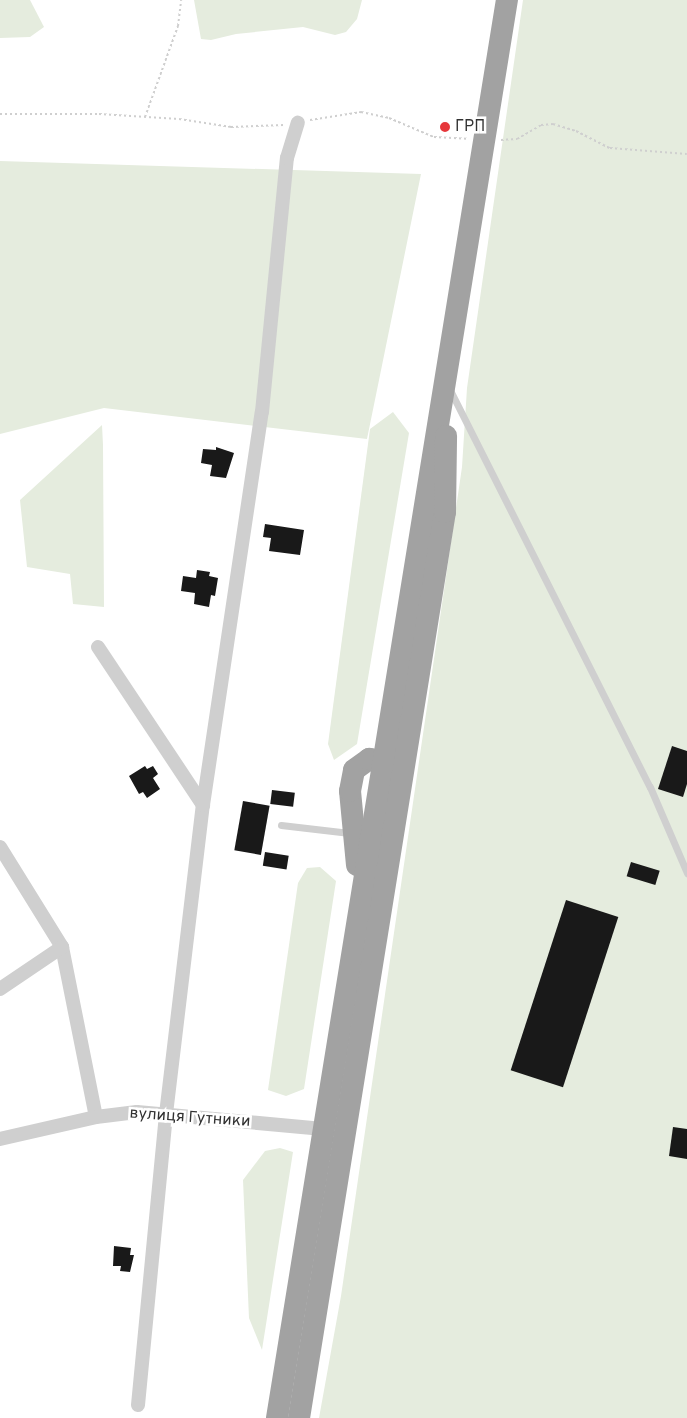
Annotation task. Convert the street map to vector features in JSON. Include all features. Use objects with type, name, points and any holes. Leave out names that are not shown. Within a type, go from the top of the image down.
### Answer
[{"type":"highway","points":[[277,1418],[448,352],[507,0]]},
{"type":"highway","points":[[299,1418],[445,512],[448,352]]},
{"type":"highway","points":[[360,898],[350,791],[354,770],[369,760],[383,760],[405,764]]},
{"type":"street","points":[[138,1404],[166,1114],[203,805],[262,412],[287,158],[298,123]]},
{"type":"street","points":[[98,647],[203,805]]},
{"type":"street","points":[[0,847],[62,947],[96,1117]]},
{"type":"street","points":[[0,989],[62,947]]},
{"type":"street","name":"вулиця Гутники","points":[[0,1139],[96,1117],[138,1112],[323,1129]]},
{"type":"lane","points":[[447,385],[650,788],[687,871]]},
{"type":"lane","points":[[281,825],[354,834]]},
{"type":"path","points":[[145,117],[178,26],[181,0]]},
{"type":"path","points":[[0,114],[145,117],[231,127],[298,123],[342,112],[361,112],[388,118],[434,137],[485,137],[507,141],[517,139],[541,125],[553,124],[576,131],[610,148],[687,154]]},
{"type":"shaded area","points":[[0,0],[30,0],[44,27],[30,37],[0,38]]},
{"type":"shaded area","points":[[194,0],[362,0],[357,19],[346,32],[335,35],[303,27],[236,34],[211,40],[201,39]]},
{"type":"shaded area","points":[[523,0],[687,0],[687,1418],[319,1418],[341,1296],[462,467],[467,388]]},
{"type":"shaded area","points":[[0,161],[421,174],[367,439],[104,408],[0,434]]},
{"type":"shaded area","points":[[393,412],[409,433],[357,744],[334,760],[328,744],[370,429]]},
{"type":"shaded area","points":[[102,425],[104,607],[73,604],[70,574],[27,567],[20,500]]},
{"type":"shaded area","points":[[320,867],[336,881],[304,1089],[286,1096],[268,1090],[298,883],[307,868]]},
{"type":"shaded area","points":[[280,1148],[293,1152],[262,1350],[249,1318],[243,1180],[265,1151]]},
{"type":"building","points":[[216,447],[234,453],[226,478],[210,476],[212,465],[201,463],[203,449],[216,450]]},
{"type":"building","points":[[265,524],[304,530],[300,555],[269,551],[271,538],[263,537]]},
{"type":"building","points":[[197,570],[210,572],[209,576],[218,578],[215,596],[211,595],[209,607],[194,604],[195,593],[181,591],[183,576],[196,578]]},
{"type":"building","points":[[672,746],[687,751],[687,784],[683,797],[658,789]]},
{"type":"building","points":[[145,766],[147,769],[153,766],[158,774],[153,778],[160,789],[147,798],[143,792],[139,794],[129,776]]},
{"type":"building","points":[[272,790],[295,793],[293,807],[270,804]]},
{"type":"building","points":[[243,801],[270,806],[261,855],[234,850]]},
{"type":"building","points":[[265,852],[289,856],[287,870],[263,866]]},
{"type":"building","points":[[631,862],[660,871],[655,885],[627,876]]},
{"type":"building","points":[[566,900],[618,917],[563,1087],[511,1070]]},
{"type":"building","points":[[673,1127],[687,1129],[687,1159],[669,1156]]},
{"type":"building","points":[[114,1246],[131,1248],[130,1255],[134,1255],[130,1272],[120,1271],[121,1266],[113,1266]]},
{"type":"place","name":"ГРП","points":[[445,127]]}]
